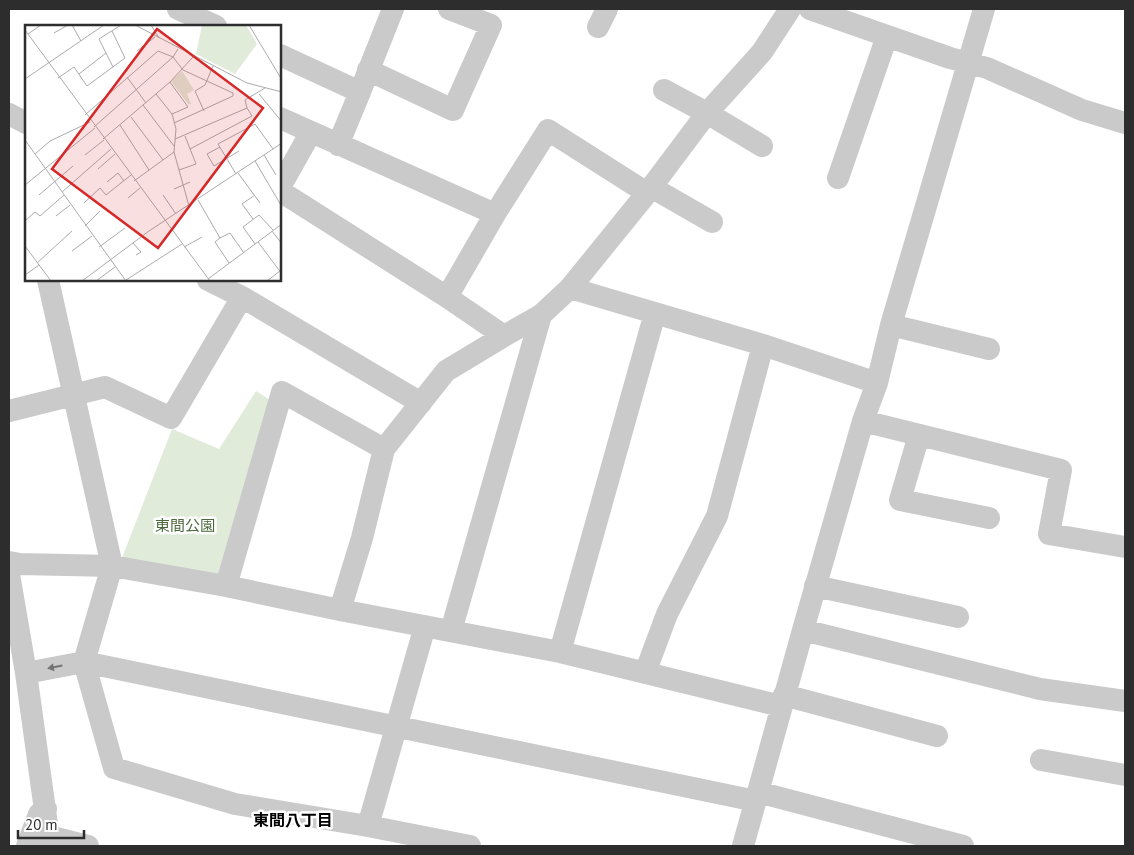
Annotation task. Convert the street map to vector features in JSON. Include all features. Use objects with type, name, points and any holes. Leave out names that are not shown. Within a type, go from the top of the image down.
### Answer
[{"type":"street","points":[[178,9],[214,25]]},
{"type":"street","points":[[338,145],[393,9]]},
{"type":"street","points":[[368,70],[453,110],[491,26],[450,9]]},
{"type":"street","points":[[340,610],[362,538],[384,449],[446,371],[541,315],[570,288],[649,190],[707,113],[762,52],[790,9]]},
{"type":"street","points":[[810,9],[987,68],[1082,110],[1125,123]]},
{"type":"street","points":[[748,845],[757,796],[782,700],[863,421],[877,383],[891,325],[984,9]]},
{"type":"street","points":[[838,178],[887,36]]},
{"type":"street","points":[[281,55],[360,92]]},
{"type":"street","points":[[664,90],[762,146]]},
{"type":"street","points":[[9,114],[25,122]]},
{"type":"street","points":[[281,118],[495,214]]},
{"type":"street","points":[[447,297],[495,214],[548,130],[649,190],[712,222]]},
{"type":"street","points":[[281,185],[311,132]]},
{"type":"street","points":[[281,193],[447,297],[504,336]]},
{"type":"street","points":[[48,281],[112,566],[84,662],[114,768],[236,804],[368,826],[470,846]]},
{"type":"street","points":[[210,281],[242,297],[421,403]]},
{"type":"street","points":[[570,288],[763,345],[877,383]]},
{"type":"street","points":[[9,411],[106,387],[171,418],[242,297]]},
{"type":"street","points":[[560,652],[655,313]]},
{"type":"street","points":[[451,631],[541,315]]},
{"type":"street","points":[[891,325],[989,349]]},
{"type":"street","points":[[645,673],[667,614],[717,516],[763,345]]},
{"type":"street","points":[[226,586],[282,392],[384,449]]},
{"type":"street","points":[[863,421],[1061,470],[1049,534],[1125,547]]},
{"type":"street","points":[[919,435],[900,500],[989,518]]},
{"type":"street","points":[[9,562],[20,564],[112,566],[226,586],[560,652],[645,673],[782,700],[937,736]]},
{"type":"street","points":[[9,574],[26,672],[49,841],[88,846]]},
{"type":"street","points":[[815,586],[958,617]]},
{"type":"street","points":[[368,826],[425,626]]},
{"type":"street","points":[[802,630],[1040,689],[1125,702]]},
{"type":"street","points":[[26,672],[84,662],[397,726],[757,796],[963,846]]},
{"type":"street","points":[[1041,760],[1125,774]]},
{"type":"street","points":[[27,846],[39,814],[46,809]]},
{"type":"green space","name":"東間公園","points":[[256,391],[270,400],[217,579],[120,563],[172,429],[219,449]]},
{"type":"district","name":"東間八丁目","points":[[293,820]]}]
